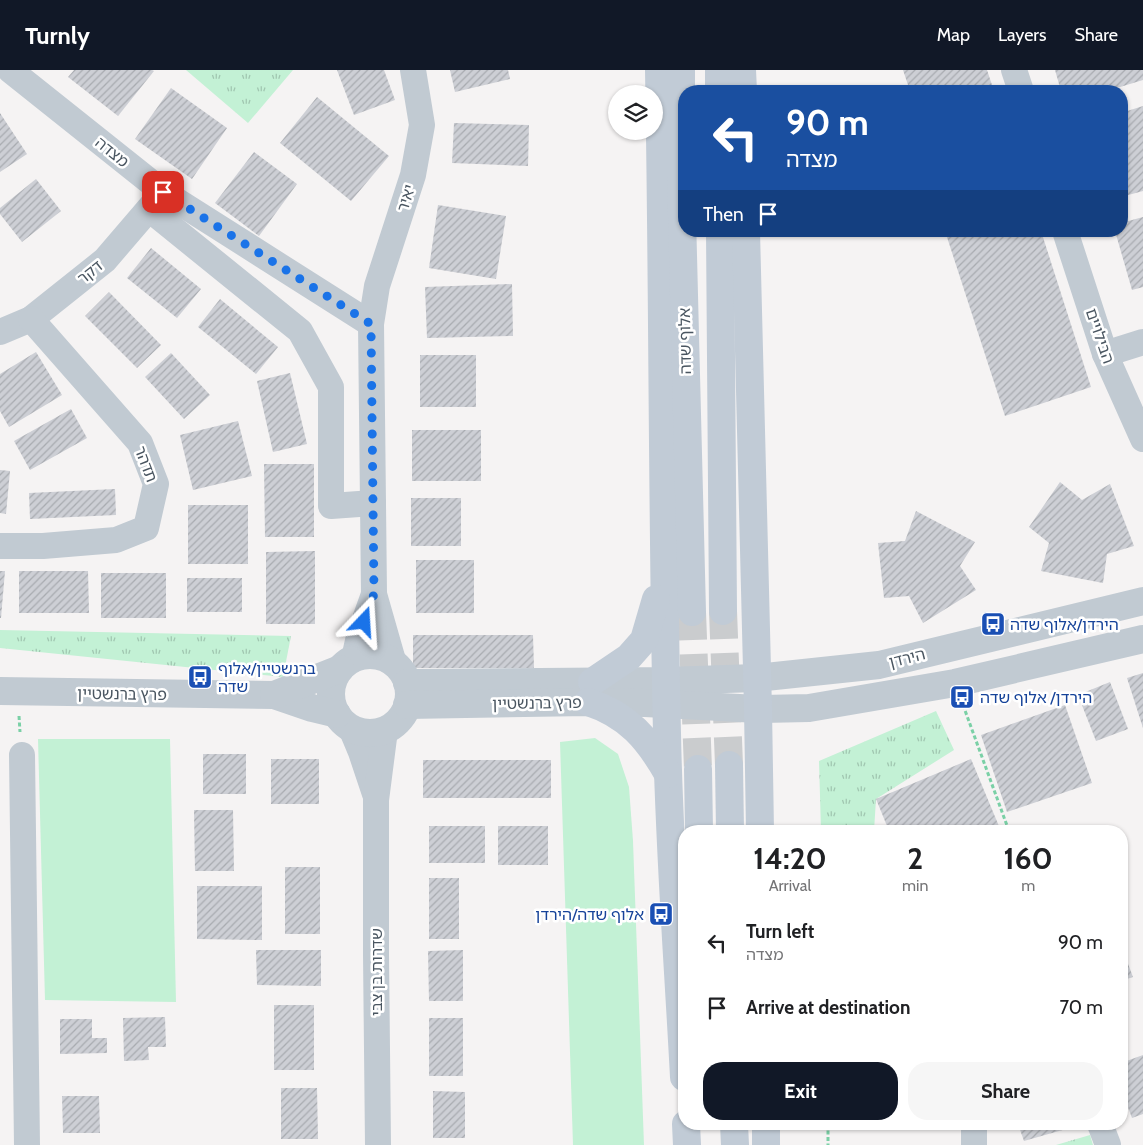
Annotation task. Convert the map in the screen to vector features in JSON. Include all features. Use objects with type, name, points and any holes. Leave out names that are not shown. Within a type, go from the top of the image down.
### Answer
[{"type":"main road","points":[[659,70],[662,227],[663,566],[668,774],[678,963]]},
{"type":"main road","name":"אלוף שדה","points":[[681,70],[681,85]]},
{"type":"main road","points":[[719,70],[719,85]]},
{"type":"main road","points":[[742,70],[743,85]]},
{"type":"main road","name":"אלוף שדה","points":[[683,237],[692,612]]},
{"type":"main road","points":[[720,237],[723,610]]},
{"type":"main road","points":[[746,237],[760,825]]},
{"type":"main road","points":[[663,566],[654,610],[644,640],[629,657],[590,692],[606,708],[622,718],[656,753],[668,774]]},
{"type":"main road","points":[[729,765],[730,825]]},
{"type":"main road","points":[[698,768],[699,825]]},
{"type":"main road","points":[[686,1130],[687,1145]]},
{"type":"main road","points":[[704,1130],[705,1145]]},
{"type":"main road","points":[[734,1130],[735,1145]]},
{"type":"main road","points":[[766,1130],[766,1145]]},
{"type":"street","name":"מצדה","points":[[10,70],[300,331],[331,387],[331,506],[373,503]]},
{"type":"street","name":"יאיר","points":[[371,324],[378,286],[413,175],[422,125],[413,70]]},
{"type":"street","points":[[1014,70],[1018,85]]},
{"type":"street","name":"מצדה","points":[[156,201],[371,324]]},
{"type":"street","name":"דקר","points":[[0,332],[31,319],[105,260],[156,201]]},
{"type":"street","name":"הבילויים","points":[[1067,237],[1105,354],[1143,438]]},
{"type":"street","name":"תדהר","points":[[0,546],[43,546],[116,540],[124,537],[146,528],[156,484],[140,443],[31,319]]},
{"type":"street","points":[[371,324],[374,594],[403,684],[402,716],[395,724],[385,730],[374,733],[362,732],[344,721],[333,706],[332,686],[347,664],[374,594]]},
{"type":"street","points":[[1105,354],[1143,342]]},
{"type":"street","name":"הירדן","points":[[666,692],[756,678],[879,665],[1143,600]]},
{"type":"street","name":"הירדן","points":[[666,692],[758,709],[809,708],[955,683],[1143,639]]},
{"type":"street","points":[[347,664],[364,656],[385,658],[403,684]]},
{"type":"street","name":"פרץ ברנשטיין","points":[[274,695],[347,664]]},
{"type":"street","name":"פרץ ברנשטיין","points":[[403,684],[590,692],[666,692]]},
{"type":"street","name":"פרץ ברנשטיין","points":[[9,692],[274,695],[344,721]]},
{"type":"street","name":"שדרות בן צבי","points":[[344,721],[361,752],[376,800]]},
{"type":"street","name":"שדרות בן צבי","points":[[378,1145],[376,800],[385,730]]},
{"type":"street","points":[[22,755],[27,1145]]},
{"type":"street","points":[[974,1130],[974,1145]]},
{"type":"street","points":[[1102,1130],[1108,1145]]},
{"type":"path","points":[[955,683],[1008,825]]},
{"type":"path","points":[[9,692],[22,755]]},
{"type":"path","points":[[828,1130],[828,1145]]},
{"type":"green space","points":[[186,70],[293,70],[248,123]]},
{"type":"green space","points":[[0,630],[291,636],[283,677],[0,648]]},
{"type":"green space","points":[[936,711],[954,750],[876,799],[874,825],[821,825],[819,761]]},
{"type":"green space","points":[[595,738],[618,754],[629,787],[633,841],[644,1145],[573,1145],[560,742]]},
{"type":"green space","points":[[38,739],[170,739],[176,1002],[45,1000]]},
{"type":"green space","points":[[1090,1135],[1093,1145],[1056,1145]]},
{"type":"building","points":[[74,70],[154,71],[118,116],[68,77]]},
{"type":"building","points":[[337,70],[384,70],[395,100],[354,115]]},
{"type":"building","points":[[450,70],[508,70],[510,79],[455,92]]},
{"type":"building","points":[[903,70],[987,70],[992,85],[908,85]]},
{"type":"building","points":[[1055,70],[1143,70],[1143,80],[1127,85],[1059,85]]},
{"type":"building","points":[[171,88],[227,128],[192,179],[135,139]]},
{"type":"building","points":[[317,97],[389,156],[351,201],[280,143]]},
{"type":"building","points":[[1143,106],[1143,191],[1128,195],[1128,111]]},
{"type":"building","points":[[0,113],[27,154],[0,172]]},
{"type":"building","points":[[454,123],[529,125],[528,166],[452,163]]},
{"type":"building","points":[[254,152],[297,184],[259,236],[215,203]]},
{"type":"building","points":[[36,179],[61,211],[22,242],[0,214],[0,208]]},
{"type":"building","points":[[438,205],[506,216],[496,279],[429,268]]},
{"type":"building","points":[[1143,217],[1143,287],[1132,290],[1117,237],[1128,237],[1128,221]]},
{"type":"building","points":[[947,237],[1043,237],[1091,387],[1005,416]]},
{"type":"building","points":[[151,248],[201,289],[177,318],[127,278]]},
{"type":"building","points":[[512,284],[513,336],[427,338],[425,287]]},
{"type":"building","points":[[109,292],[161,345],[137,368],[85,316]]},
{"type":"building","points":[[220,299],[278,347],[256,374],[198,327]]},
{"type":"building","points":[[36,352],[62,395],[9,427],[0,411],[0,374]]},
{"type":"building","points":[[171,353],[210,395],[184,419],[145,377]]},
{"type":"building","points":[[420,355],[476,355],[476,407],[420,407]]},
{"type":"building","points":[[290,373],[307,444],[273,452],[257,381]]},
{"type":"building","points":[[71,409],[87,438],[30,470],[14,441]]},
{"type":"building","points":[[238,421],[252,476],[193,490],[180,435]]},
{"type":"building","points":[[412,430],[481,430],[481,481],[412,481]]},
{"type":"building","points":[[264,464],[314,464],[314,537],[265,537]]},
{"type":"building","points":[[0,470],[10,471],[6,514],[0,513]]},
{"type":"building","points":[[1060,482],[1082,500],[1110,484],[1134,546],[1107,554],[1103,583],[1041,571],[1049,543],[1029,527]]},
{"type":"building","points":[[115,489],[116,515],[30,519],[29,493]]},
{"type":"building","points":[[411,498],[461,498],[461,546],[411,546]]},
{"type":"building","points":[[188,505],[248,505],[248,564],[188,564]]},
{"type":"building","points":[[916,511],[975,542],[960,566],[976,590],[923,623],[909,596],[884,598],[878,543],[905,541]]},
{"type":"building","points":[[315,551],[315,624],[266,624],[266,552]]},
{"type":"building","points":[[416,560],[474,560],[474,613],[416,613]]},
{"type":"building","points":[[0,571],[5,571],[1,618],[0,618]]},
{"type":"building","points":[[19,571],[88,571],[89,613],[19,613]]},
{"type":"building","points":[[101,573],[166,573],[166,618],[101,618]]},
{"type":"building","points":[[187,578],[242,578],[242,612],[187,612]]},
{"type":"building","points":[[413,635],[533,635],[534,668],[413,668]]},
{"type":"building","points":[[1143,673],[1143,728],[1127,678]]},
{"type":"building","points":[[1110,682],[1128,729],[1096,741],[1078,695]]},
{"type":"building","points":[[1065,705],[1092,783],[1007,812],[981,735]]},
{"type":"building","points":[[203,754],[246,754],[246,794],[203,794]]},
{"type":"building","points":[[271,759],[319,759],[319,804],[271,804]]},
{"type":"building","points":[[971,759],[998,825],[887,825],[876,799]]},
{"type":"building","points":[[423,760],[551,760],[551,798],[423,798]]},
{"type":"building","points":[[194,810],[233,810],[234,871],[195,871]]},
{"type":"building","points":[[429,826],[485,826],[485,863],[429,863]]},
{"type":"building","points":[[498,826],[548,826],[548,865],[498,865]]},
{"type":"building","points":[[285,867],[320,867],[320,934],[285,934]]},
{"type":"building","points":[[429,878],[459,878],[459,939],[429,939]]},
{"type":"building","points":[[197,886],[262,886],[262,940],[197,939]]},
{"type":"building","points":[[256,950],[321,950],[321,986],[257,985]]},
{"type":"building","points":[[463,950],[463,1001],[429,1001],[428,951]]},
{"type":"building","points":[[1128,964],[1133,977],[1128,979]]},
{"type":"building","points":[[274,1005],[314,1005],[314,1070],[274,1070]]},
{"type":"building","points":[[165,1017],[166,1047],[148,1047],[149,1060],[124,1061],[123,1018]]},
{"type":"building","points":[[429,1018],[463,1018],[463,1076],[429,1076]]},
{"type":"building","points":[[60,1019],[92,1019],[92,1038],[107,1038],[107,1053],[60,1054]]},
{"type":"building","points":[[1143,1055],[1143,1114],[1132,1118],[1128,1107],[1128,1060]]},
{"type":"building","points":[[281,1088],[317,1088],[318,1139],[281,1139]]},
{"type":"building","points":[[433,1091],[465,1092],[465,1138],[433,1138]]},
{"type":"building","points":[[62,1096],[99,1096],[100,1133],[63,1133]]},
{"type":"building","points":[[1020,1130],[1062,1130],[1024,1141]]},
{"type":"tunnel","points":[[723,611],[729,765]]},
{"type":"tunnel","points":[[692,612],[698,769]]},
{"type":"place","name":"הירדן/אלוף שדה","points":[[993,624]]},
{"type":"place","name":"ברנשטיין/אלוף שדה","points":[[200,677]]},
{"type":"place","name":"הירדן/ אלוף שדה","points":[[962,697]]},
{"type":"place","name":"אלוף שדה/הירדן","points":[[661,914]]},
{"type":"route","points":[[163,192],[371,324],[374,594],[364,622]]}]
